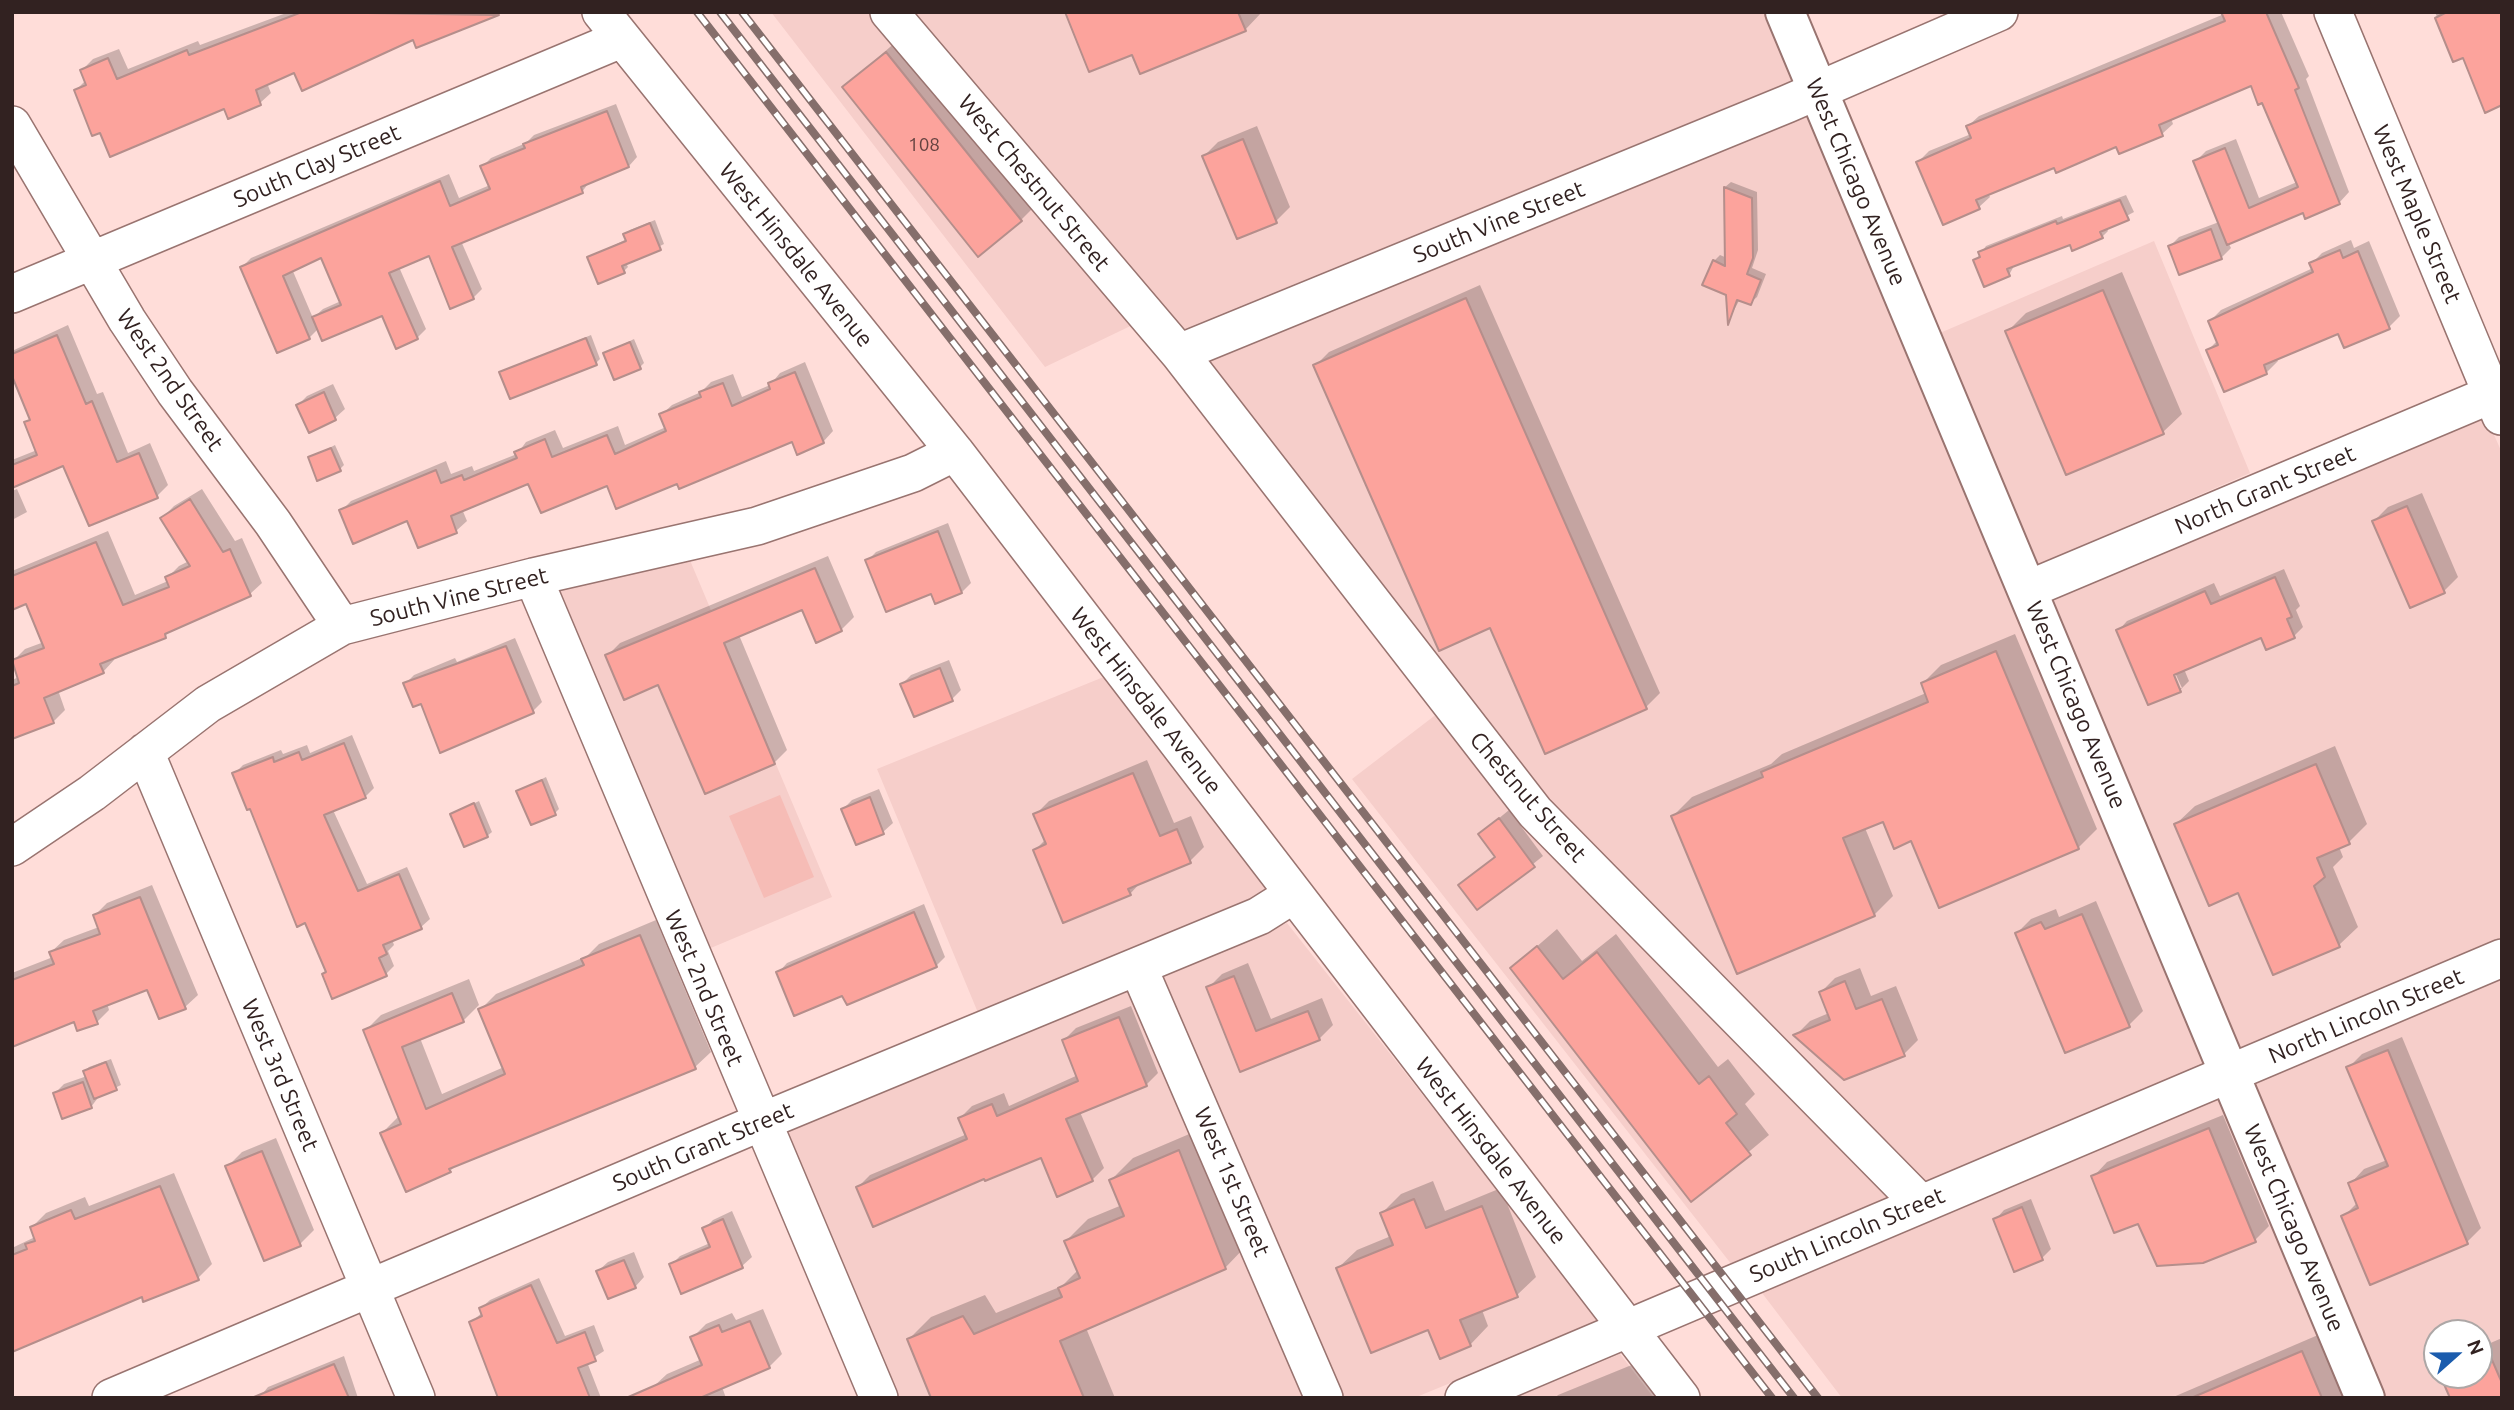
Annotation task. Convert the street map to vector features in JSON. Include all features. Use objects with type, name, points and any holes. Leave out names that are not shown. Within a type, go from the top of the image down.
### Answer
[{"type":"main road","name":"West Chicago Avenue","points":[[1785,12],[2365,1398]]},
{"type":"street","name":"West Chestnut Street","points":[[889,12],[1179,353]]},
{"type":"street","name":"South Vine Street","points":[[1179,353],[1787,104],[1817,88],[1999,12]]},
{"type":"street","name":"West Maple Street","points":[[2333,12],[2499,400]]},
{"type":"street","name":"South Clay Street","points":[[12,294],[91,261],[611,25]]},
{"type":"street","name":"West Hinsdale Avenue","points":[[611,25],[955,452],[1681,1398]]},
{"type":"street","name":"West 2nd Street","points":[[12,125],[91,261],[175,392],[273,523],[342,626]]},
{"type":"street","name":"Chestnut Street","points":[[1179,353],[1535,812],[1921,1204]]},
{"type":"street","name":"North Grant Street","points":[[2027,590],[2499,400]]},
{"type":"street","name":"South Vine Street","points":[[12,847],[70,810],[208,704],[342,626],[533,577],[757,526],[913,473],[955,452]]},
{"type":"street","name":"West 2nd Street","points":[[533,577],[879,1398]]},
{"type":"street","name":"West 3rd Street","points":[[145,752],[416,1398]]},
{"type":"street","name":"South Grant Street","points":[[111,1398],[761,1122],[1259,916],[1294,894]]},
{"type":"street","name":"North Lincoln Street","points":[[2230,1073],[2502,958]]},
{"type":"street","name":"West 1st Street","points":[[1138,967],[1324,1398]]},
{"type":"street","name":"South Lincoln Street","points":[[1464,1398],[2230,1073]]},
{"type":"shaded area","points":[[771,12],[882,12],[1143,320],[1045,367]]},
{"type":"shaded area","points":[[912,12],[1771,12],[1799,78],[1182,330]]},
{"type":"shaded area","points":[[1813,111],[2215,1064],[1921,1186],[1554,817],[1198,360]]},
{"type":"shaded area","points":[[2154,241],[2250,473],[2028,569],[1933,336]]},
{"type":"shaded area","points":[[2485,414],[2502,453],[2502,1398],[2379,1398],[2053,598]]},
{"type":"shaded area","points":[[689,558],[832,897],[706,950],[556,590]]},
{"type":"shaded area","points":[[1106,676],[1274,898],[981,1020],[877,769]]},
{"type":"shaded area","points":[[1442,710],[1900,1198],[1732,1265],[1352,779]]},
{"type":"shaded area","points":[[780,795],[814,877],[764,898],[729,816]]},
{"type":"shaded area","points":[[1287,923],[1601,1321],[1414,1398],[1342,1398],[1160,978]]},
{"type":"shaded area","points":[[1134,987],[1306,1398],[886,1398],[775,1134]]},
{"type":"shaded area","points":[[2227,1092],[2352,1398],[1842,1398],[1759,1289]]},
{"type":"shaded area","points":[[1620,1354],[1654,1398],[1514,1398]]},
{"type":"building","points":[[302,12],[499,15],[416,48],[413,40],[302,91],[294,73],[256,90],[261,105],[228,119],[224,109],[110,157],[100,133],[92,136],[74,90],[86,85],[80,70],[108,58],[117,79],[187,50],[189,55]]},
{"type":"building","points":[[1065,12],[1238,12],[1246,31],[1140,74],[1132,55],[1089,72]]},
{"type":"building","points":[[2221,12],[2266,12],[2299,88],[2295,90],[2340,204],[2305,219],[2303,213],[2227,245],[2193,161],[2225,148],[2249,208],[2298,187],[2262,103],[2258,105],[2251,86],[2159,125],[2163,136],[2119,154],[2116,147],[2056,173],[2054,168],[1976,200],[1980,209],[1943,225],[1916,162],[1971,138],[1966,126],[2225,21]]},
{"type":"building","points":[[2447,12],[2502,12],[2502,105],[2485,113],[2463,58],[2453,62],[2435,18]]},
{"type":"building","points":[[886,52],[1022,221],[978,257],[842,87]]},
{"type":"building","points":[[607,111],[629,167],[581,187],[583,193],[452,247],[474,299],[450,309],[429,256],[389,273],[418,339],[396,349],[382,316],[322,341],[312,317],[341,305],[321,258],[283,276],[310,339],[277,353],[240,267],[440,181],[450,206],[490,189],[480,166],[525,148],[523,144]]},
{"type":"building","points":[[1243,139],[1277,223],[1237,239],[1202,156]]},
{"type":"building","points":[[1724,187],[1752,198],[1753,258],[1747,274],[1761,280],[1751,305],[1737,300],[1728,325],[1726,295],[1702,285],[1713,260],[1725,266]]},
{"type":"building","points":[[2120,200],[2129,220],[2100,232],[2103,238],[2072,251],[2070,245],[2007,269],[2010,276],[1984,287],[1973,260],[1980,257],[1978,252],[2056,221],[2057,224]]},
{"type":"building","points":[[650,223],[661,250],[622,266],[625,273],[598,284],[587,257],[626,241],[623,234]]},
{"type":"building","points":[[2211,229],[2222,259],[2179,275],[2168,246]]},
{"type":"building","points":[[2340,250],[2343,258],[2358,251],[2390,329],[2344,348],[2338,334],[2264,365],[2267,374],[2224,392],[2206,350],[2218,345],[2208,321],[2313,272],[2309,263]]},
{"type":"building","points":[[2103,290],[2164,434],[2066,475],[2005,331]]},
{"type":"building","points":[[1466,298],[1647,709],[1545,754],[1490,628],[1439,651],[1313,365]]},
{"type":"building","points":[[57,335],[86,404],[92,401],[117,462],[139,453],[158,498],[89,526],[63,466],[12,488],[12,465],[37,455],[24,422],[30,420],[12,376],[12,354]]},
{"type":"building","points":[[586,338],[597,365],[510,399],[499,372]]},
{"type":"building","points":[[630,342],[641,369],[614,380],[603,353]]},
{"type":"building","points":[[795,372],[824,443],[797,455],[792,442],[679,489],[677,484],[616,509],[607,486],[541,513],[528,484],[451,516],[457,533],[418,548],[407,521],[353,544],[339,510],[436,470],[441,483],[462,475],[464,480],[517,458],[514,452],[545,439],[552,457],[607,435],[615,454],[666,431],[659,414],[701,397],[699,392],[723,383],[732,406],[770,389],[768,383]]},
{"type":"building","points":[[324,392],[336,420],[309,433],[296,405]]},
{"type":"building","points":[[331,448],[341,471],[317,481],[308,457]]},
{"type":"building","points":[[190,499],[223,552],[230,549],[251,596],[165,634],[166,638],[100,664],[104,673],[44,698],[54,723],[12,739],[12,686],[19,683],[12,660],[44,648],[26,604],[12,610],[12,576],[96,542],[123,605],[169,587],[165,577],[190,566],[160,518]]},
{"type":"building","points":[[2407,506],[2445,593],[2410,608],[2372,521]]},
{"type":"building","points":[[938,531],[962,593],[935,604],[931,594],[886,612],[865,560]]},
{"type":"building","points":[[815,568],[842,631],[816,643],[802,610],[724,643],[775,764],[705,794],[658,685],[624,700],[605,655]]},
{"type":"building","points":[[2275,577],[2292,617],[2287,619],[2295,638],[2266,650],[2261,638],[2174,675],[2181,692],[2148,705],[2116,630],[2205,591],[2211,604]]},
{"type":"building","points":[[506,646],[534,713],[440,753],[421,704],[413,707],[403,683]]},
{"type":"building","points":[[1996,651],[2079,849],[1939,908],[1911,841],[1894,849],[1883,822],[1843,838],[1875,916],[1737,974],[1671,816],[1763,777],[1761,772],[1928,702],[1921,683]]},
{"type":"building","points":[[940,668],[953,701],[914,717],[900,684]]},
{"type":"building","points":[[344,743],[366,798],[324,815],[358,891],[399,874],[422,929],[383,945],[387,954],[379,958],[387,976],[332,999],[322,974],[326,972],[305,923],[297,927],[250,809],[247,810],[232,773],[273,757],[274,762],[299,752],[302,760]]},
{"type":"building","points":[[2316,764],[2350,844],[2317,858],[2325,877],[2314,886],[2340,947],[2273,975],[2238,893],[2209,906],[2174,824]]},
{"type":"building","points":[[1133,773],[1160,836],[1177,829],[1191,863],[1128,889],[1131,895],[1063,923],[1033,850],[1046,844],[1033,814]]},
{"type":"building","points":[[542,780],[556,815],[531,825],[516,791]]},
{"type":"building","points":[[870,797],[884,834],[856,845],[841,809]]},
{"type":"building","points":[[474,803],[488,837],[464,847],[450,814]]},
{"type":"building","points":[[1499,818],[1535,867],[1477,910],[1458,885],[1495,857],[1478,834]]},
{"type":"building","points":[[140,897],[186,1009],[159,1019],[147,990],[93,1011],[98,1024],[77,1031],[74,1022],[12,1047],[12,980],[54,964],[49,952],[100,934],[93,915]]},
{"type":"building","points":[[914,912],[937,967],[847,1005],[842,996],[794,1016],[776,972]]},
{"type":"building","points":[[2082,914],[2130,1027],[2065,1053],[2015,933],[2041,922],[2045,929]]},
{"type":"building","points":[[640,935],[696,1069],[449,1169],[451,1172],[406,1192],[380,1133],[401,1124],[363,1030],[452,993],[464,1022],[402,1047],[426,1109],[505,1074],[478,1009],[584,965],[581,959]]},
{"type":"building","points":[[1537,946],[1563,979],[1597,952],[1699,1084],[1709,1076],[1737,1114],[1726,1123],[1751,1155],[1691,1202],[1510,968]]},
{"type":"building","points":[[1234,976],[1256,1031],[1308,1011],[1320,1040],[1240,1072],[1206,987]]},
{"type":"building","points":[[1845,981],[1856,1009],[1882,999],[1905,1056],[1844,1080],[1793,1035],[1830,1020],[1819,992]]},
{"type":"building","points":[[1119,1017],[1147,1086],[1066,1119],[1093,1181],[1057,1197],[1041,1158],[985,1181],[984,1179],[873,1227],[856,1187],[967,1139],[958,1118],[992,1104],[997,1116],[1078,1081],[1062,1040]]},
{"type":"building","points":[[2388,1050],[2468,1244],[2370,1285],[2341,1216],[2358,1208],[2348,1183],[2388,1166],[2346,1067]]},
{"type":"building","points":[[106,1062],[117,1090],[94,1099],[83,1071]]},
{"type":"building","points":[[83,1082],[92,1108],[62,1119],[53,1093]]},
{"type":"building","points":[[2209,1128],[2256,1242],[2203,1263],[2157,1266],[2138,1224],[2114,1233],[2091,1176]]},
{"type":"building","points":[[1179,1150],[1226,1269],[1060,1341],[1084,1398],[931,1398],[907,1339],[963,1316],[974,1334],[1062,1297],[1058,1288],[1080,1278],[1064,1241],[1124,1216],[1109,1180]]},
{"type":"building","points":[[262,1151],[301,1246],[264,1261],[225,1166]]},
{"type":"building","points":[[160,1186],[199,1280],[143,1302],[142,1297],[12,1352],[12,1255],[27,1249],[25,1244],[35,1241],[30,1227],[71,1210],[75,1219]]},
{"type":"building","points":[[1414,1199],[1426,1228],[1482,1206],[1518,1297],[1460,1320],[1471,1346],[1440,1359],[1428,1330],[1371,1353],[1336,1268],[1393,1245],[1380,1213]]},
{"type":"building","points":[[2022,1207],[2043,1260],[2014,1272],[1993,1219]]},
{"type":"building","points":[[723,1219],[743,1268],[681,1294],[669,1264],[710,1247],[702,1228]]},
{"type":"building","points":[[624,1260],[636,1288],[608,1299],[596,1271]]},
{"type":"building","points":[[531,1285],[557,1343],[585,1332],[596,1361],[578,1368],[590,1398],[498,1398],[469,1322],[482,1316],[479,1308]]},
{"type":"building","points":[[750,1321],[770,1368],[700,1398],[626,1398],[702,1365],[690,1337],[719,1325],[722,1332]]},
{"type":"building","points":[[2302,1351],[2322,1398],[2191,1398]]},
{"type":"building","points":[[2493,1362],[2502,1383],[2502,1398],[2450,1398],[2446,1389],[2493,1389]]},
{"type":"building","points":[[334,1364],[349,1398],[254,1398],[254,1397]]},
{"type":"railway","points":[[697,12],[1772,1398]]},
{"type":"railway","points":[[720,12],[1794,1398]]},
{"type":"railway","points":[[742,12],[1818,1398]]}]
